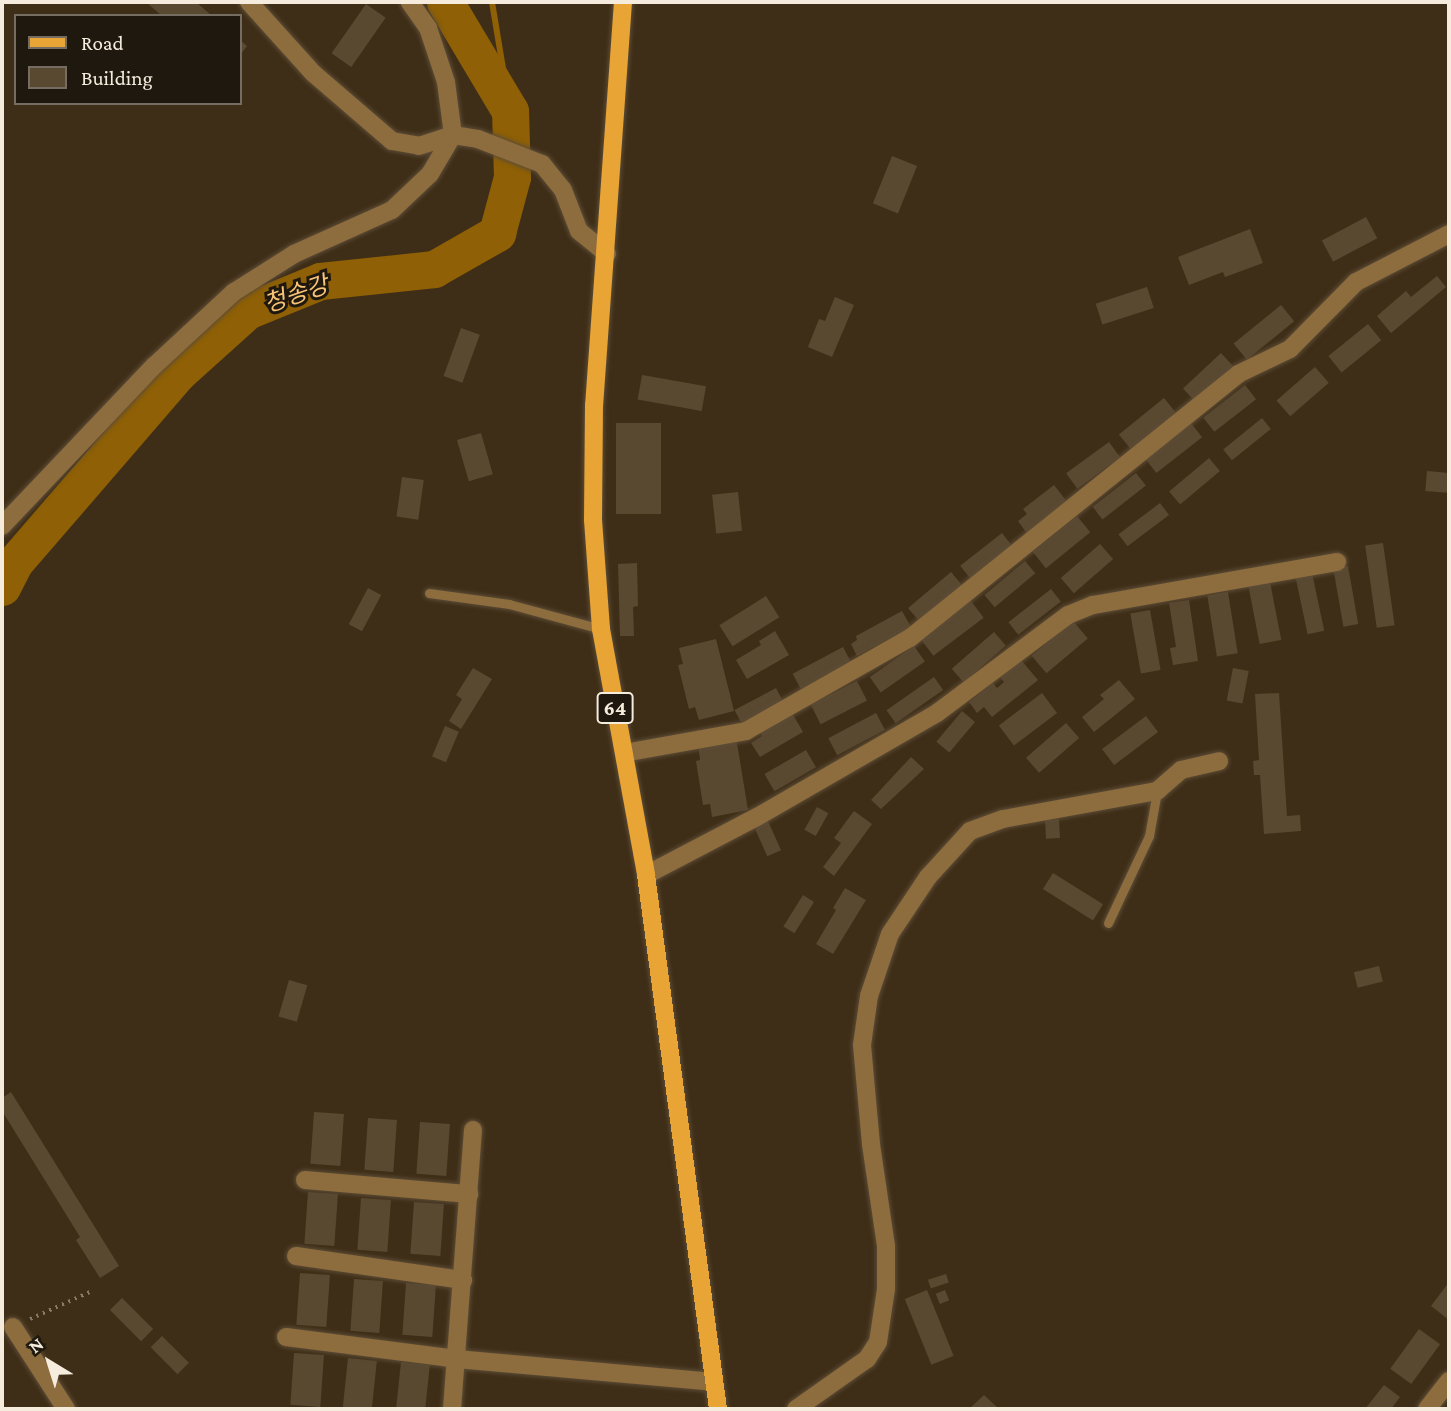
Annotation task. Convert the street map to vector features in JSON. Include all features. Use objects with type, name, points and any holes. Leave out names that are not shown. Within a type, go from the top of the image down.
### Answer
[{"type":"main road","name":"64","points":[[623,2],[607,254],[594,405],[593,520],[601,629],[646,875],[718,1409]]},
{"type":"street","points":[[249,2],[313,73],[393,141],[419,146],[453,135],[478,139],[542,164],[563,190],[579,231],[607,254]]},
{"type":"street","points":[[2,526],[154,366],[234,292],[294,254],[392,210],[430,174],[453,135],[446,82],[428,28],[410,2]]},
{"type":"street","points":[[624,753],[746,731],[910,638],[1238,374],[1290,349],[1356,282],[1449,234]]},
{"type":"street","points":[[646,875],[746,823],[937,713],[1068,615],[1093,605],[1337,562]]},
{"type":"street","points":[[796,1409],[867,1359],[878,1342],[886,1289],[887,1245],[871,1143],[862,1045],[869,996],[890,934],[928,877],[970,831],[1003,819],[1157,791],[1181,770],[1219,761]]},
{"type":"street","points":[[452,1409],[473,1130]]},
{"type":"street","points":[[305,1180],[468,1194]]},
{"type":"street","points":[[296,1256],[463,1280]]},
{"type":"street","points":[[13,1327],[66,1409]]},
{"type":"street","points":[[286,1337],[457,1359],[713,1382]]},
{"type":"street","points":[[1427,1409],[1449,1381]]},
{"type":"lane","points":[[429,593],[509,604],[601,629]]},
{"type":"lane","points":[[1108,923],[1149,836],[1157,791]]},
{"type":"path","points":[[13,1327],[92,1291]]},
{"type":"building","points":[[146,2],[196,2],[210,14],[160,14]]},
{"type":"building","points":[[366,4],[386,18],[351,67],[332,53]]},
{"type":"building","points":[[892,156],[917,166],[898,213],[873,203]]},
{"type":"building","points":[[1366,217],[1377,238],[1333,262],[1322,240]]},
{"type":"building","points":[[1250,229],[1263,263],[1225,277],[1223,272],[1189,285],[1178,257]]},
{"type":"building","points":[[1437,276],[1446,287],[1391,333],[1377,316],[1406,291],[1411,297]]},
{"type":"building","points":[[1147,287],[1154,308],[1102,325],[1096,304]]},
{"type":"building","points":[[835,297],[854,305],[832,357],[808,347],[819,319],[825,321]]},
{"type":"building","points":[[1281,305],[1294,321],[1247,360],[1234,343]]},
{"type":"building","points":[[1368,324],[1381,340],[1342,372],[1328,356]]},
{"type":"building","points":[[461,328],[480,335],[462,383],[444,376]]},
{"type":"building","points":[[1221,353],[1233,366],[1195,402],[1183,388]]},
{"type":"building","points":[[1315,367],[1329,383],[1290,416],[1277,400]]},
{"type":"building","points":[[642,375],[706,386],[702,411],[638,400]]},
{"type":"building","points":[[1245,385],[1256,399],[1214,432],[1203,418]]},
{"type":"building","points":[[1164,398],[1177,414],[1132,451],[1119,435]]},
{"type":"building","points":[[1262,418],[1271,429],[1232,460],[1223,449]]},
{"type":"building","points":[[616,423],[661,423],[661,514],[616,514]]},
{"type":"building","points":[[1191,423],[1202,437],[1156,473],[1145,459]]},
{"type":"building","points":[[481,433],[493,474],[469,481],[457,440]]},
{"type":"building","points":[[1109,442],[1120,457],[1077,489],[1066,473]]},
{"type":"building","points":[[1209,458],[1220,471],[1180,504],[1169,491]]},
{"type":"building","points":[[1427,471],[1449,473],[1447,493],[1425,491]]},
{"type":"building","points":[[1136,473],[1146,486],[1103,519],[1093,507]]},
{"type":"building","points":[[402,477],[424,480],[418,520],[396,517]]},
{"type":"building","points":[[1054,485],[1068,503],[1028,535],[1018,521],[1027,514],[1023,509]]},
{"type":"building","points":[[738,492],[742,531],[716,534],[712,495]]},
{"type":"building","points":[[1160,503],[1169,515],[1127,546],[1118,534]]},
{"type":"building","points":[[1077,516],[1090,532],[1046,568],[1033,552]]},
{"type":"building","points":[[1002,533],[1013,547],[971,580],[960,566]]},
{"type":"building","points":[[1383,543],[1395,625],[1377,628],[1365,546]]},
{"type":"building","points":[[1100,544],[1113,559],[1074,593],[1061,578]]},
{"type":"building","points":[[1025,561],[1035,573],[995,607],[984,595]]},
{"type":"building","points":[[637,563],[638,606],[633,607],[634,636],[620,636],[618,564]]},
{"type":"building","points":[[1348,566],[1358,624],[1343,627],[1333,569]]},
{"type":"building","points":[[951,572],[962,585],[919,621],[908,608]]},
{"type":"building","points":[[1312,573],[1324,631],[1308,634],[1295,577]]},
{"type":"building","points":[[1270,582],[1281,640],[1260,644],[1248,586]]},
{"type":"building","points":[[368,588],[381,595],[362,631],[349,624]]},
{"type":"building","points":[[1051,589],[1061,602],[1018,635],[1008,622]]},
{"type":"building","points":[[1228,592],[1238,653],[1217,657],[1207,595]]},
{"type":"building","points":[[766,596],[779,617],[733,646],[719,625]]},
{"type":"building","points":[[1189,600],[1198,661],[1173,665],[1170,648],[1176,647],[1169,603]]},
{"type":"building","points":[[971,601],[984,618],[933,656],[921,639]]},
{"type":"building","points":[[1150,610],[1161,670],[1141,674],[1130,613]]},
{"type":"building","points":[[902,611],[911,627],[857,656],[851,644],[857,640],[856,636]]},
{"type":"building","points":[[1073,621],[1088,639],[1046,673],[1032,656]]},
{"type":"building","points":[[775,631],[789,655],[747,679],[736,660],[761,645],[759,641]]},
{"type":"building","points":[[994,632],[1006,646],[964,682],[952,669]]},
{"type":"building","points":[[716,639],[734,711],[699,720],[695,707],[689,709],[678,665],[683,664],[679,648]]},
{"type":"building","points":[[914,646],[925,662],[881,693],[870,677]]},
{"type":"building","points":[[843,647],[852,664],[802,691],[793,674]]},
{"type":"building","points":[[1021,660],[1038,680],[992,717],[984,707],[977,713],[969,702],[993,683],[997,688],[1004,682],[1000,677]]},
{"type":"building","points":[[473,668],[492,679],[461,729],[449,721],[462,699],[456,695]]},
{"type":"building","points":[[1233,668],[1249,671],[1242,703],[1227,700]]},
{"type":"building","points":[[934,677],[943,690],[896,723],[886,710]]},
{"type":"building","points":[[1119,680],[1135,699],[1094,732],[1082,717],[1104,699],[1100,695]]},
{"type":"building","points":[[857,681],[867,701],[821,724],[811,705]]},
{"type":"building","points":[[776,688],[783,701],[742,723],[735,710]]},
{"type":"building","points":[[1042,693],[1057,713],[1014,745],[999,725]]},
{"type":"building","points":[[1279,693],[1287,816],[1300,815],[1301,831],[1264,834],[1260,775],[1254,775],[1253,761],[1259,760],[1255,694]]},
{"type":"building","points":[[962,711],[975,722],[949,753],[936,742]]},
{"type":"building","points":[[792,713],[803,732],[760,757],[751,743],[762,736],[760,732]]},
{"type":"building","points":[[876,713],[885,730],[837,755],[828,738]]},
{"type":"building","points":[[1146,716],[1158,732],[1114,765],[1102,749]]},
{"type":"building","points":[[1066,723],[1079,738],[1039,773],[1026,758]]},
{"type":"building","points":[[445,726],[459,732],[446,762],[432,756]]},
{"type":"building","points":[[736,737],[748,810],[712,817],[710,804],[703,805],[696,761],[700,760],[698,744]]},
{"type":"building","points":[[806,750],[816,767],[774,791],[764,774]]},
{"type":"building","points":[[911,757],[924,769],[881,809],[871,800]]},
{"type":"building","points":[[817,807],[828,813],[816,836],[804,830]]},
{"type":"building","points":[[854,811],[872,824],[834,876],[823,867],[841,843],[834,838]]},
{"type":"building","points":[[1059,819],[1060,838],[1046,839],[1045,820]]},
{"type":"building","points":[[768,821],[781,850],[767,856],[754,827]]},
{"type":"building","points":[[1053,873],[1103,904],[1093,920],[1043,889]]},
{"type":"building","points":[[845,888],[866,900],[833,954],[816,944],[836,910],[833,908]]},
{"type":"building","points":[[803,895],[814,902],[794,933],[783,926]]},
{"type":"building","points":[[1379,966],[1383,982],[1358,988],[1354,972]]},
{"type":"building","points":[[289,980],[307,985],[297,1022],[279,1017]]},
{"type":"building","points":[[11,1092],[119,1266],[100,1278],[76,1240],[80,1237],[4,1114],[2,1116],[2,1098]]},
{"type":"building","points":[[314,1112],[344,1114],[340,1166],[310,1164]]},
{"type":"building","points":[[368,1118],[397,1120],[393,1172],[364,1170]]},
{"type":"building","points":[[420,1122],[450,1124],[446,1176],[416,1174]]},
{"type":"building","points":[[308,1192],[338,1194],[334,1246],[304,1244]]},
{"type":"building","points":[[361,1198],[391,1200],[387,1252],[357,1250]]},
{"type":"building","points":[[414,1202],[444,1204],[440,1256],[410,1254]]},
{"type":"building","points":[[300,1273],[330,1275],[326,1327],[296,1325]]},
{"type":"building","points":[[946,1274],[949,1283],[931,1288],[928,1280]]},
{"type":"building","points":[[354,1279],[383,1281],[379,1333],[350,1331]]},
{"type":"building","points":[[1449,1282],[1449,1320],[1431,1306]]},
{"type":"building","points":[[406,1283],[436,1285],[432,1337],[402,1335]]},
{"type":"building","points":[[927,1290],[954,1356],[931,1365],[905,1299]]},
{"type":"building","points":[[945,1290],[949,1300],[940,1304],[936,1294]]},
{"type":"building","points":[[122,1298],[153,1329],[141,1341],[110,1310]]},
{"type":"building","points":[[1419,1329],[1440,1344],[1411,1384],[1390,1369]]},
{"type":"building","points":[[162,1336],[189,1363],[178,1374],[151,1347]]},
{"type":"building","points":[[294,1353],[324,1355],[320,1407],[290,1405]]},
{"type":"building","points":[[348,1358],[377,1361],[372,1409],[343,1409]]},
{"type":"building","points":[[401,1362],[430,1365],[425,1409],[396,1409]]},
{"type":"building","points":[[1384,1385],[1400,1397],[1391,1409],[1365,1409]]},
{"type":"building","points":[[984,1395],[999,1409],[969,1409]]},
{"type":"waterway","name":"청송강","points":[[2,587],[15,562],[177,374],[247,311],[320,281],[434,269],[497,233],[512,177],[510,111],[445,2]]},
{"type":"waterway","points":[[492,2],[510,111]]}]
